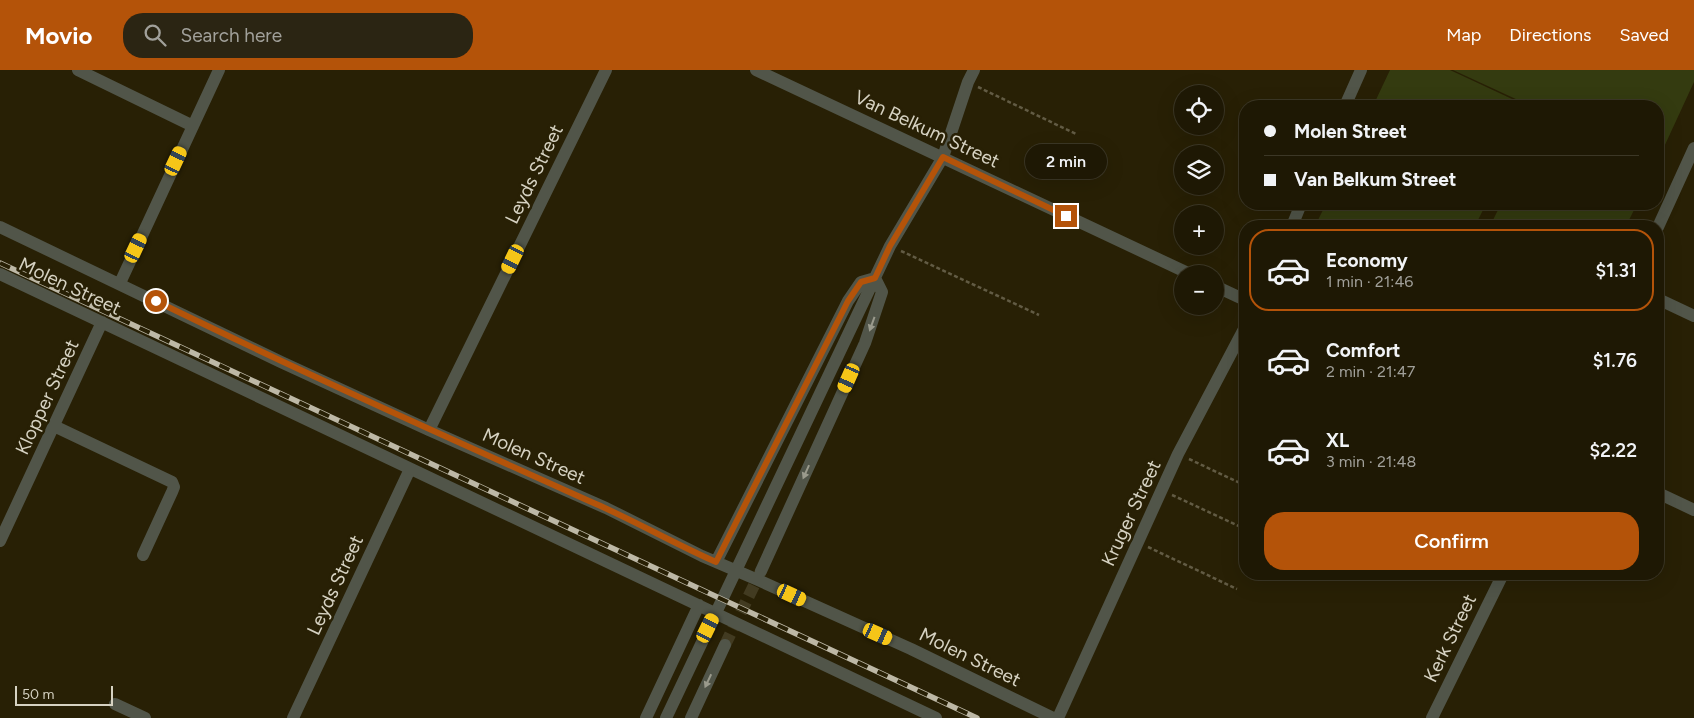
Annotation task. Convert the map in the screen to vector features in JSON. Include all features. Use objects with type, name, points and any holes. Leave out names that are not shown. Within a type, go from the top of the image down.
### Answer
[{"type":"street","points":[[78,70],[193,126]]},
{"type":"street","points":[[120,283],[219,70]]},
{"type":"street","name":"Leyds Street","points":[[429,430],[606,70]]},
{"type":"street","name":"Van Belkum Street","points":[[756,70],[1174,266]]},
{"type":"street","points":[[666,718],[890,246],[943,157],[968,82],[974,70]]},
{"type":"street","points":[[1347,100],[1361,70]]},
{"type":"street","points":[[1661,220],[1694,148]]},
{"type":"street","name":"Molen Street","points":[[0,227],[281,362],[606,508],[716,562],[912,649],[1052,718]]},
{"type":"street","name":"Molen Street","points":[[0,274],[936,718]]},
{"type":"street","points":[[716,562],[848,301],[861,282],[875,278]]},
{"type":"street","points":[[761,571],[865,344],[882,292],[875,278]]},
{"type":"street","points":[[1224,290],[1239,297]]},
{"type":"street","points":[[1664,302],[1694,316]]},
{"type":"street","name":"Klopper Street","points":[[0,542],[102,322]]},
{"type":"street","name":"Kruger Street","points":[[1058,718],[1178,454],[1239,338]]},
{"type":"street","points":[[54,426],[172,482],[174,487],[143,555]]},
{"type":"street","name":"Leyds Street","points":[[293,718],[410,469]]},
{"type":"street","points":[[1664,496],[1694,510]]},
{"type":"street","name":"Kerk Street","points":[[1432,718],[1500,580]]},
{"type":"street","points":[[646,718],[699,605]]},
{"type":"street","points":[[691,718],[726,645]]},
{"type":"street","points":[[115,704],[145,718]]},
{"type":"path","points":[[968,82],[1076,134]]},
{"type":"path","points":[[890,246],[1038,315]]},
{"type":"path","points":[[1178,454],[1239,483]]},
{"type":"path","points":[[1162,490],[1239,526]]},
{"type":"path","points":[[1138,542],[1237,589]]},
{"type":"green space","points":[[1390,70],[1450,70],[1514,100],[1376,100]]},
{"type":"green space","points":[[1453,70],[1694,70],[1694,82],[1664,147],[1664,100],[1518,100]]},
{"type":"green space","points":[[1323,210],[1483,210],[1478,220],[1318,220]]},
{"type":"green space","points":[[1498,210],[1634,210],[1629,220],[1493,220]]},
{"type":"tunnel","points":[[725,645],[761,571]]},
{"type":"railway","points":[[0,263],[977,718]]},
{"type":"route","points":[[156,301],[281,362],[606,508],[716,562],[848,301],[861,282],[875,278],[890,246],[943,157],[1066,216]]}]
